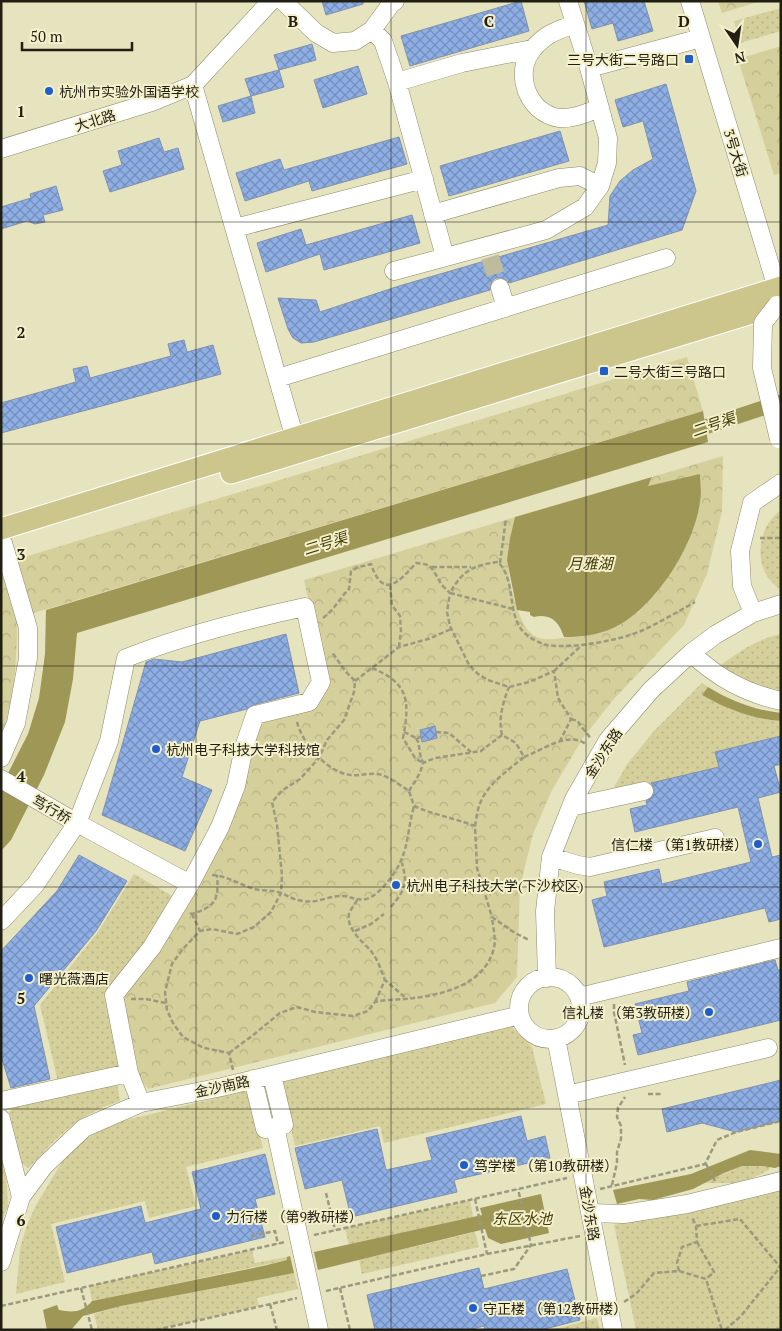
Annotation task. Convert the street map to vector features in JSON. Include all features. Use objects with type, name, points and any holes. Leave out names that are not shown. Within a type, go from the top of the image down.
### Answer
[{"type":"main road","points":[[2,539],[297,445],[779,296]]},
{"type":"street","name":"大北路","points":[[1,149],[152,102],[193,85],[270,1]]},
{"type":"street","points":[[283,1],[316,33],[333,43],[355,41],[372,30],[395,1]]},
{"type":"street","points":[[394,271],[445,257],[488,252],[546,230],[585,207],[600,186],[607,162],[608,138],[568,1]]},
{"type":"street","name":"3号大街","points":[[690,1],[779,296]]},
{"type":"street","points":[[575,24],[546,35],[532,49],[524,62],[523,78],[529,96],[540,110],[558,118],[572,117],[600,108]]},
{"type":"street","points":[[372,30],[383,41],[397,82],[445,257]]},
{"type":"street","points":[[589,68],[701,38]]},
{"type":"street","points":[[397,82],[462,63],[532,49]]},
{"type":"street","points":[[193,85],[297,445]]},
{"type":"street","points":[[433,214],[559,178],[580,176],[600,186]]},
{"type":"street","points":[[235,228],[424,179]]},
{"type":"street","points":[[278,378],[666,258]]},
{"type":"street","points":[[500,288],[506,308]]},
{"type":"street","points":[[779,296],[762,323],[762,368],[780,442]]},
{"type":"street","points":[[753,613],[742,586],[740,551],[752,503],[781,483]]},
{"type":"street","points":[[1,758],[16,722],[28,658],[28,628],[2,539]]},
{"type":"street","name":"金沙东路","points":[[547,978],[544,911],[551,857],[570,807],[608,740],[651,690],[691,653],[715,635],[753,613],[781,604]]},
{"type":"street","points":[[1,920],[35,885],[77,823],[109,741],[126,658],[161,644],[305,607],[321,682],[308,702],[255,715],[244,747],[236,786],[220,827],[190,884],[185,909],[114,995],[129,1072],[141,1102]]},
{"type":"street","points":[[691,653],[709,670],[746,692],[781,701]]},
{"type":"street","name":"笃行桥","points":[[1,779],[77,823],[190,884]]},
{"type":"street","points":[[570,807],[644,790]]},
{"type":"street","points":[[551,857],[590,867],[715,838]]},
{"type":"street","points":[[579,997],[781,948]]},
{"type":"street","points":[[557,978],[573,988],[579,997],[580,1016],[576,1025],[569,1033],[556,1038],[540,1038],[531,1033],[524,1025],[519,1005],[522,995],[528,986],[537,980],[557,978]]},
{"type":"street","name":"金沙南路","points":[[1,1262],[21,1197],[44,1166],[84,1128],[141,1102],[272,1075],[520,1015]]},
{"type":"street","name":"金沙东路","points":[[556,1038],[613,1330]]},
{"type":"street","points":[[568,1095],[630,1086],[768,1048]]},
{"type":"street","points":[[1,1101],[129,1072]]},
{"type":"street","points":[[244,1081],[265,1129],[275,1127],[284,1125],[272,1075]]},
{"type":"street","points":[[1,1119],[21,1197]]},
{"type":"street","points":[[275,1127],[319,1330]]},
{"type":"street","points":[[590,1213],[624,1214],[687,1204],[781,1181]]},
{"type":"path","points":[[506,519],[500,563],[510,582],[513,609],[521,629],[530,638],[546,645],[583,644],[618,639],[641,631],[695,602]]},
{"type":"path","points":[[744,535],[762,539],[781,538]]},
{"type":"path","points":[[318,622],[329,613],[338,599],[349,588],[351,571],[361,564],[371,564],[375,577],[384,584],[390,585],[399,581],[416,563],[432,567],[473,568],[490,563],[500,563]]},
{"type":"path","points":[[432,567],[440,582],[450,593],[513,609]]},
{"type":"path","points":[[473,568],[457,580],[450,593],[447,612],[451,629],[469,665],[488,680],[509,687],[529,682],[554,671],[583,644]]},
{"type":"path","points":[[390,585],[392,605],[400,616],[402,631],[399,647]]},
{"type":"path","points":[[385,980],[375,1002],[368,1011],[353,1016],[315,1012],[297,1007],[280,1013],[229,1053],[204,1048],[182,1037],[173,1023],[166,1003],[165,992],[172,964],[200,930],[212,929],[237,934],[254,927],[271,912],[281,893],[282,875],[277,825],[272,802],[283,790],[300,778],[319,758],[326,740],[344,720],[354,692],[355,681],[399,647],[428,639],[451,629]]},
{"type":"path","points":[[330,648],[345,671],[355,681]]},
{"type":"path","points":[[372,668],[389,676],[400,686],[406,707],[406,726],[403,738],[411,752],[423,763]]},
{"type":"path","points":[[554,671],[558,698],[571,719],[578,721],[581,728],[587,732]]},
{"type":"path","points":[[509,687],[504,699],[499,724],[502,735],[516,744],[524,757]]},
{"type":"path","points":[[199,867],[206,874],[217,875],[260,890],[272,890],[292,900],[317,902],[331,897],[343,896],[358,900],[369,899],[381,890],[402,862],[414,806],[409,790],[382,775],[348,774],[336,770],[319,758],[299,729],[293,706]]},
{"type":"path","points":[[560,741],[571,719]]},
{"type":"path","points":[[404,732],[416,738],[421,737]]},
{"type":"path","points":[[436,732],[450,733],[471,752]]},
{"type":"path","points":[[423,763],[435,758],[481,751],[488,748],[502,735]]},
{"type":"path","points":[[409,790],[420,773],[423,763],[419,756],[419,745],[416,738]]},
{"type":"path","points":[[375,1002],[408,999],[459,988],[476,976],[486,965],[494,948],[494,935],[492,917],[477,868],[475,826],[479,805],[500,776],[524,757],[560,741],[581,740],[600,755]]},
{"type":"path","points":[[414,806],[435,815],[454,818],[475,826]]},
{"type":"path","points":[[391,907],[402,894],[406,879],[402,862]]},
{"type":"path","points":[[185,909],[202,911],[216,901],[218,894],[217,875]]},
{"type":"path","points":[[358,900],[349,915],[350,924],[381,966],[385,980],[408,999]]},
{"type":"path","points":[[185,909],[200,930]]},
{"type":"path","points":[[354,931],[371,924],[384,914]]},
{"type":"path","points":[[492,917],[515,933]]},
{"type":"path","points":[[612,1186],[621,1139],[618,1108],[630,1086],[614,1012],[614,988]]},
{"type":"path","points":[[124,998],[146,999],[166,1003]]},
{"type":"path","points":[[229,1053],[244,1081]]},
{"type":"path","points":[[645,1094],[661,1094]]},
{"type":"path","points":[[712,1179],[706,1164],[717,1140],[736,1132],[781,1121]]},
{"type":"path","points":[[587,1192],[706,1164]]},
{"type":"path","points":[[481,1276],[514,1269],[531,1245],[518,1189]]},
{"type":"path","points":[[326,1193],[335,1230]]},
{"type":"path","points":[[475,1199],[487,1254]]},
{"type":"path","points":[[687,1204],[696,1226],[697,1242],[714,1272],[706,1280]]},
{"type":"path","points":[[696,1226],[740,1219],[780,1267],[741,1316],[723,1330],[706,1280]]},
{"type":"path","points":[[252,1236],[275,1231],[278,1244]]},
{"type":"path","points":[[156,1330],[487,1254],[594,1233]]},
{"type":"path","points":[[679,1271],[677,1263],[682,1247],[697,1242]]},
{"type":"path","points":[[621,1304],[636,1294],[654,1273],[679,1271],[706,1280]]},
{"type":"path","points":[[81,1288],[92,1330]]},
{"type":"path","points":[[340,1288],[350,1330]]},
{"type":"path","points":[[270,1304],[276,1330]]},
{"type":"green space","points":[[718,1],[761,1],[722,13]]},
{"type":"green space","points":[[781,8],[781,31],[740,43],[734,21]]},
{"type":"green space","points":[[781,46],[781,173],[774,175],[738,59]]},
{"type":"green space","points":[[687,357],[703,411],[17,618],[12,694],[1,737],[1,564]]},
{"type":"green space","points":[[723,456],[722,511],[707,574],[684,625],[613,700],[583,738],[552,790],[533,834],[520,887],[517,977],[495,1003],[148,1089],[136,1074],[121,1006],[131,982],[184,909],[206,874],[257,725],[327,686],[304,580],[515,517],[510,537],[508,566],[518,612],[528,631],[538,638],[547,639],[591,635],[617,625],[649,602],[668,577],[689,540],[648,486],[652,477]]},
{"type":"green space","points":[[781,510],[781,587],[778,588],[767,576],[763,567],[760,549],[764,531],[774,516]]},
{"type":"green space","points":[[781,634],[781,693],[755,685],[720,666],[757,642]]},
{"type":"green space","points":[[702,683],[708,687],[702,695],[711,700],[750,715],[781,721],[781,736],[715,752],[719,767],[610,794],[628,763],[654,731]]},
{"type":"green space","points":[[134,874],[174,897],[150,937],[109,992],[120,1067],[58,1082],[40,1005],[98,932]]},
{"type":"green space","points":[[511,1026],[532,1047],[546,1104],[384,1143],[380,1126],[295,1146],[280,1082]]},
{"type":"green space","points":[[117,1084],[120,1101],[97,1110],[75,1123],[28,1168],[19,1161],[8,1114],[14,1106]]},
{"type":"green space","points":[[248,1090],[263,1148],[186,1167],[196,1206],[149,1218],[145,1201],[51,1224],[65,1282],[16,1294],[20,1249],[27,1225],[36,1205],[62,1162],[80,1143],[101,1129],[123,1121]]},
{"type":"green space","points":[[1,1157],[6,1175],[8,1206],[1,1221]]},
{"type":"green space","points":[[742,1166],[769,1166],[769,1170],[742,1183],[703,1183]]},
{"type":"green space","points":[[781,1184],[781,1330],[636,1330],[614,1225]]},
{"type":"green space","points":[[470,1200],[473,1217],[349,1245],[345,1228]]},
{"type":"green space","points":[[475,1232],[479,1247],[362,1274],[359,1260]]},
{"type":"green space","points":[[252,1250],[255,1263],[287,1257],[287,1260],[92,1301],[89,1286]]},
{"type":"green space","points":[[294,1273],[298,1289],[257,1298],[259,1306],[156,1330],[98,1330],[94,1314],[121,1306]]},
{"type":"green space","points":[[597,1318],[600,1330],[551,1330]]},
{"type":"water","points":[[703,411],[708,442],[77,633],[73,679],[65,722],[44,775],[11,840],[1,851],[1,787],[28,734],[39,698],[45,654],[46,610]]},
{"type":"water","name":"月雅湖","points":[[700,474],[701,495],[697,518],[681,556],[657,592],[628,619],[613,628],[601,632],[583,636],[564,637],[560,627],[554,620],[545,616],[534,617],[530,615],[530,612],[517,610],[507,560],[515,517],[652,477],[648,486]]},
{"type":"water","points":[[708,687],[725,697],[743,704],[761,710],[781,713],[781,721],[750,716],[721,705],[702,695]]},
{"type":"water","points":[[750,1150],[781,1154],[781,1166],[775,1168],[742,1166],[693,1189],[653,1200],[639,1199],[617,1204],[613,1190],[691,1174]]},
{"type":"water","name":"东区水池","points":[[541,1194],[549,1233],[501,1244],[488,1238],[485,1229],[318,1270],[314,1252],[482,1215],[480,1208]]},
{"type":"water","points":[[290,1256],[294,1273],[121,1306],[83,1316],[71,1330],[47,1330],[43,1310],[57,1305],[59,1310],[77,1311],[92,1301],[263,1266],[287,1260],[287,1257]]},
{"type":"building","points":[[322,1],[363,1],[363,4],[326,15]]},
{"type":"building","points":[[521,1],[529,31],[410,66],[401,36]]},
{"type":"building","points":[[584,1],[644,1],[653,31],[618,41],[613,23],[592,29]]},
{"type":"building","points":[[312,44],[316,60],[279,70],[274,55]]},
{"type":"building","points":[[358,66],[367,94],[323,108],[314,80]]},
{"type":"building","points":[[279,70],[284,87],[251,96],[245,79]]},
{"type":"building","points":[[666,84],[696,191],[682,230],[509,283],[503,278],[496,278],[492,281],[490,290],[314,342],[301,343],[293,338],[288,329],[278,298],[316,300],[320,312],[399,286],[608,225],[610,196],[620,181],[633,170],[653,159],[643,121],[623,127],[615,100]]},
{"type":"building","points":[[251,96],[255,113],[223,122],[218,106]]},
{"type":"building","points":[[560,131],[569,161],[449,196],[440,166]]},
{"type":"building","points":[[399,137],[407,164],[312,191],[309,181],[245,201],[236,173],[280,159],[284,170]]},
{"type":"building","points":[[159,138],[164,152],[178,148],[184,169],[110,192],[103,171],[122,165],[118,151]]},
{"type":"building","points":[[56,186],[63,210],[43,215],[45,222],[35,224],[27,221],[1,229],[1,207],[31,198],[30,194]]},
{"type":"building","points":[[412,215],[420,243],[324,270],[320,254],[266,272],[257,243],[301,229],[306,245]]},
{"type":"building","points":[[184,340],[187,352],[213,345],[221,374],[1,433],[1,403],[76,382],[73,369],[87,366],[90,378],[171,356],[168,344]]},
{"type":"building","name":"杭州电子科技大学科技馆","points":[[286,634],[299,693],[200,721],[182,777],[212,790],[185,851],[102,815],[146,662],[154,659],[182,662]]},
{"type":"building","points":[[435,726],[437,738],[422,742],[420,730]]},
{"type":"building","name":"信仁楼 （第1教研楼）","points":[[781,736],[781,764],[774,766],[781,792],[758,798],[772,857],[781,855],[781,919],[769,922],[765,908],[604,947],[592,900],[607,896],[604,882],[659,869],[662,884],[751,862],[738,807],[635,832],[630,809],[647,805],[646,801],[654,794],[654,788],[651,783],[719,767],[715,752]]},
{"type":"building","name":"曙光薇酒店","points":[[79,855],[127,881],[96,931],[34,1006],[50,1079],[11,1088],[1,1056],[1,951],[57,891]]},
{"type":"building","name":"信礼楼 （第3教研楼）","points":[[775,960],[778,970],[781,969],[781,1020],[638,1055],[633,1035],[642,1033],[635,1004],[689,991],[687,982]]},
{"type":"building","points":[[781,1080],[781,1121],[736,1132],[702,1123],[667,1132],[662,1109]]},
{"type":"building","name":"笃学楼 （第10教研楼）","points":[[521,1116],[527,1141],[545,1136],[550,1158],[454,1180],[457,1192],[351,1217],[342,1180],[305,1189],[295,1148],[377,1129],[386,1170],[432,1160],[426,1138]]},
{"type":"building","name":"力行楼 （第9教研楼）","points":[[265,1154],[275,1194],[255,1199],[265,1237],[155,1264],[152,1252],[67,1273],[56,1227],[141,1206],[145,1223],[201,1209],[192,1172]]},
{"type":"building","name":"守正楼 （第12教研楼）","points":[[479,1268],[484,1289],[567,1269],[580,1320],[541,1330],[485,1330],[484,1326],[468,1330],[375,1330],[367,1295]]},
{"type":"waterway","name":"二号渠","points":[[687,433],[781,402]]},
{"type":"tunnel","points":[[490,257],[500,288]]},
{"type":"place","name":"三号大街二号路口","points":[[689,59]]},
{"type":"place","name":"杭州市实验外国语学校","points":[[49,91]]},
{"type":"place","name":"二号大街三号路口","points":[[604,371]]},
{"type":"place","name":"杭州电子科技大学科技馆","points":[[156,749]]},
{"type":"place","name":"信仁楼 （第1教研楼）","points":[[758,844]]},
{"type":"place","name":"杭州电子科技大学(下沙校区)","points":[[396,885]]},
{"type":"place","name":"曙光薇酒店","points":[[29,978]]},
{"type":"place","name":"信礼楼 （第3教研楼）","points":[[709,1012]]},
{"type":"place","name":"笃学楼 （第10教研楼）","points":[[464,1165]]},
{"type":"place","name":"力行楼 （第9教研楼）","points":[[216,1216]]},
{"type":"place","name":"守正楼 （第12教研楼）","points":[[473,1308]]}]
